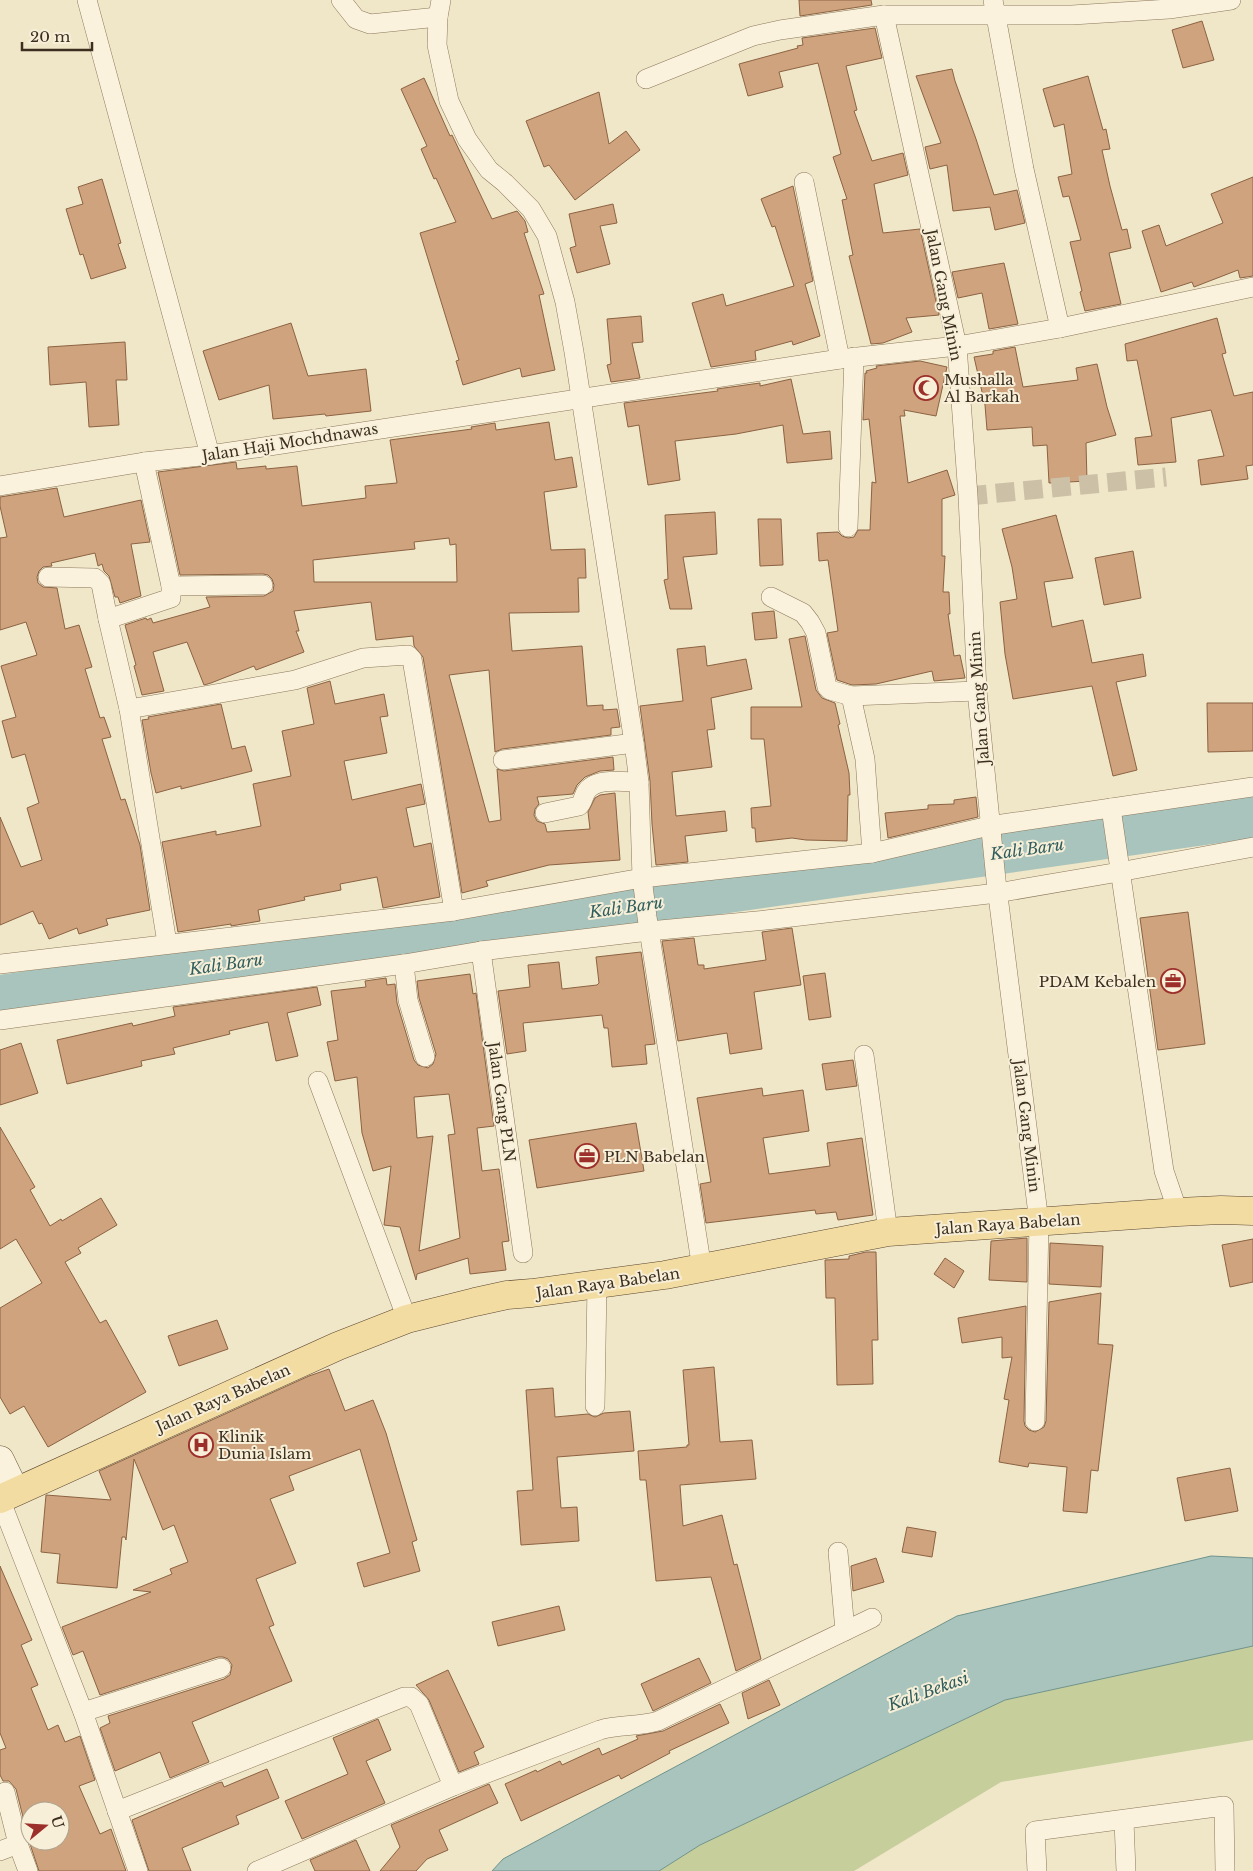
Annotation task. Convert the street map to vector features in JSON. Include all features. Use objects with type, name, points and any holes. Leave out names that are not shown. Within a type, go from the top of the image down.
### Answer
[{"type":"main road","name":"Jalan Raya Babelan","points":[[5,1497],[338,1346],[407,1319],[506,1295],[532,1294],[702,1269],[888,1232],[1178,1212],[1253,1211]]},
{"type":"street","points":[[87,0],[210,454]]},
{"type":"street","points":[[341,0],[356,19],[370,24],[440,8],[437,45],[449,101],[468,138],[489,170],[531,209],[547,236],[565,302],[574,352],[634,743],[639,782],[643,887],[702,1269]]},
{"type":"street","points":[[646,79],[753,36],[780,30],[884,15],[995,8],[1072,15],[1169,9],[1231,0]]},
{"type":"street","points":[[995,8],[1024,169],[1060,328]]},
{"type":"street","name":"Jalan Gang Minin","points":[[884,15],[957,346],[968,496],[977,691],[990,834],[1039,1222],[1035,1421]]},
{"type":"street","points":[[804,182],[847,358],[848,527]]},
{"type":"street","name":"Jalan Haji Mochdnawas","points":[[0,486],[144,462],[210,454],[847,358],[957,346],[1060,328],[1253,286]]},
{"type":"street","points":[[108,619],[171,598],[171,586],[144,462]]},
{"type":"street","points":[[48,577],[95,578],[100,584],[129,709],[168,943]]},
{"type":"street","points":[[171,586],[263,585]]},
{"type":"street","points":[[771,597],[803,612],[816,633],[827,688],[830,690],[851,696],[977,691]]},
{"type":"street","points":[[129,709],[295,680],[363,658],[404,654],[411,656],[454,911]]},
{"type":"street","points":[[851,696],[865,758],[872,853]]},
{"type":"street","points":[[503,760],[634,743]]},
{"type":"street","points":[[545,812],[579,806],[586,791],[600,783],[639,782]]},
{"type":"street","points":[[0,964],[643,887],[1112,816],[1253,787]]},
{"type":"street","points":[[1112,816],[1164,1171],[1178,1212]]},
{"type":"street","points":[[0,1020],[404,964],[648,924],[766,920],[1253,847]]},
{"type":"street","name":"Jalan Gang PLN","points":[[481,951],[523,1253]]},
{"type":"street","points":[[404,964],[408,1000],[425,1057]]},
{"type":"street","points":[[864,1055],[888,1232]]},
{"type":"street","points":[[318,1081],[407,1319]]},
{"type":"street","points":[[595,1406],[597,1284]]},
{"type":"street","points":[[0,1460],[5,1497],[138,1871]]},
{"type":"street","points":[[838,1552],[845,1631]]},
{"type":"street","points":[[259,1871],[453,1786],[606,1728],[642,1726],[658,1721],[872,1618]]},
{"type":"street","points":[[83,1712],[221,1668]]},
{"type":"street","points":[[117,1810],[404,1697],[411,1697],[419,1704],[453,1786]]},
{"type":"street","points":[[4,1792],[18,1844],[28,1871]]},
{"type":"street","points":[[1037,1871],[1035,1831],[1224,1806],[1225,1871]]},
{"type":"street","points":[[1124,1820],[1126,1871]]},
{"type":"street","points":[[0,1851],[18,1844]]},
{"type":"green space","points":[[1253,1646],[1253,1740],[1001,1782],[854,1871],[659,1871],[700,1845],[1005,1700]]},
{"type":"water","name":"Kali Bekasi","points":[[1211,1556],[1253,1558],[1253,1646],[1005,1700],[700,1845],[659,1871],[492,1871],[503,1859],[957,1616]]},
{"type":"building","points":[[799,0],[871,0],[872,5],[800,16]]},
{"type":"building","points":[[1202,21],[1214,60],[1183,68],[1172,30]]},
{"type":"building","points":[[875,28],[882,58],[846,66],[857,110],[854,111],[872,161],[903,153],[908,175],[874,184],[883,233],[920,229],[939,315],[906,318],[912,332],[883,343],[871,344],[849,256],[853,255],[842,200],[847,199],[833,157],[841,154],[818,63],[779,72],[783,87],[748,96],[739,64],[798,48],[797,46],[803,45],[802,38]]},
{"type":"building","points":[[952,69],[994,195],[1017,190],[1025,223],[995,230],[990,207],[953,211],[947,165],[930,169],[925,147],[941,143],[916,76]]},
{"type":"building","points":[[1088,76],[1103,130],[1106,129],[1110,149],[1102,150],[1110,186],[1122,230],[1127,229],[1131,248],[1109,253],[1121,304],[1085,311],[1070,242],[1081,240],[1069,196],[1063,197],[1058,177],[1072,174],[1064,124],[1054,127],[1043,89]]},
{"type":"building","points":[[424,78],[450,136],[452,135],[492,219],[517,211],[525,221],[528,232],[524,233],[544,294],[539,295],[555,370],[522,377],[520,368],[463,385],[456,361],[459,360],[420,233],[456,222],[421,149],[427,146],[401,89]]},
{"type":"building","points":[[599,92],[609,144],[626,131],[640,150],[575,200],[549,165],[544,167],[526,121]]},
{"type":"building","points":[[1253,177],[1253,276],[1240,278],[1238,270],[1194,287],[1192,282],[1161,292],[1142,231],[1159,225],[1166,246],[1223,223],[1211,194]]},
{"type":"building","points":[[102,179],[121,243],[118,244],[126,268],[91,279],[83,254],[80,255],[66,209],[83,204],[78,187]]},
{"type":"building","points":[[793,186],[813,281],[805,284],[820,336],[793,345],[792,341],[755,351],[756,360],[711,367],[692,303],[723,294],[726,306],[794,286],[775,226],[772,227],[761,199]]},
{"type":"building","points":[[613,204],[617,223],[600,226],[610,264],[577,273],[570,248],[576,246],[569,214]]},
{"type":"building","points":[[1004,263],[1018,324],[989,329],[982,293],[958,298],[952,272]]},
{"type":"building","points":[[641,316],[643,342],[632,343],[640,378],[611,382],[607,365],[611,364],[607,319]]},
{"type":"building","points":[[1217,318],[1226,353],[1222,354],[1234,396],[1253,392],[1253,465],[1246,466],[1248,479],[1201,485],[1198,460],[1224,456],[1211,410],[1171,418],[1176,462],[1138,465],[1135,438],[1152,436],[1137,360],[1127,361],[1125,344]]},
{"type":"building","points":[[291,323],[308,376],[366,369],[371,411],[273,419],[269,385],[219,400],[203,351]]},
{"type":"building","points":[[125,342],[127,380],[116,380],[119,425],[89,427],[86,382],[50,385],[48,347]]},
{"type":"building","points":[[1015,347],[1023,387],[1078,380],[1076,368],[1097,364],[1116,435],[1086,443],[1087,481],[1049,483],[1047,445],[1033,446],[1032,427],[987,430],[985,405],[974,357],[993,354],[993,351]]},
{"type":"building","points":[[920,361],[947,367],[936,416],[904,410],[905,416],[900,416],[908,483],[947,470],[955,495],[942,499],[942,556],[945,556],[943,592],[949,592],[950,614],[948,614],[954,656],[960,655],[965,678],[934,681],[932,671],[876,684],[852,685],[837,680],[827,633],[838,631],[828,560],[819,561],[817,533],[838,532],[848,538],[854,537],[858,530],[870,530],[872,482],[876,483],[869,419],[863,420],[865,373],[877,368],[876,366]]},
{"type":"building","points":[[791,379],[803,434],[830,431],[832,459],[787,463],[783,425],[736,434],[675,441],[680,480],[648,485],[639,425],[628,427],[624,403],[718,391],[717,389],[760,383],[760,386]]},
{"type":"building","points":[[549,422],[555,460],[572,457],[577,487],[544,492],[551,550],[585,549],[586,578],[578,578],[579,612],[509,613],[512,651],[582,646],[587,706],[603,705],[603,710],[617,709],[620,727],[611,728],[611,735],[502,749],[495,752],[489,670],[449,675],[489,822],[501,820],[497,769],[504,771],[613,757],[614,770],[600,771],[585,777],[577,785],[573,794],[537,797],[539,804],[535,809],[534,815],[537,821],[545,824],[547,832],[590,829],[588,812],[595,798],[600,795],[615,793],[620,860],[549,865],[486,881],[488,886],[462,893],[423,657],[414,646],[413,636],[376,640],[371,602],[294,611],[299,631],[296,631],[304,652],[256,670],[254,666],[204,685],[187,642],[153,652],[164,691],[142,695],[125,625],[146,618],[147,620],[151,618],[153,623],[210,607],[206,597],[264,596],[273,591],[272,579],[268,575],[263,574],[180,575],[158,472],[236,462],[237,469],[266,466],[266,469],[297,466],[302,506],[366,498],[365,486],[397,483],[390,440],[472,429],[471,427],[495,423],[496,430]],"holes":[[[449,538],[450,545],[456,544],[457,582],[314,582],[313,560],[415,549],[414,542]]]},
{"type":"building","points":[[57,488],[64,517],[141,500],[150,542],[131,544],[141,596],[120,603],[118,597],[115,597],[109,576],[104,571],[102,564],[98,566],[95,553],[51,563],[52,566],[43,567],[39,571],[37,577],[38,583],[43,587],[57,588],[65,629],[79,625],[92,667],[85,669],[100,718],[104,717],[111,737],[102,739],[121,800],[125,799],[140,845],[150,910],[106,919],[108,925],[79,934],[77,928],[49,939],[42,923],[39,924],[33,911],[0,925],[0,817],[21,867],[42,860],[27,808],[39,803],[25,754],[12,758],[2,721],[16,717],[1,666],[37,655],[26,622],[0,630],[0,538],[7,537],[0,506],[0,497]]},
{"type":"building","points":[[715,512],[717,554],[683,557],[692,609],[670,609],[664,580],[668,579],[665,515]]},
{"type":"building","points":[[1056,515],[1073,578],[1044,582],[1052,627],[1083,620],[1092,663],[1143,654],[1146,676],[1116,682],[1137,770],[1113,776],[1092,686],[1013,699],[1005,654],[1000,602],[1017,599],[1012,567],[1002,529]]},
{"type":"building","points":[[758,519],[781,519],[783,565],[760,566]]},
{"type":"building","points":[[1133,551],[1141,598],[1104,605],[1095,558]]},
{"type":"building","points":[[774,611],[777,638],[755,640],[752,613]]},
{"type":"building","points":[[805,636],[816,690],[822,698],[835,703],[840,724],[838,725],[849,773],[850,795],[848,795],[847,841],[792,838],[756,842],[755,828],[752,828],[751,808],[771,806],[764,739],[751,739],[751,707],[802,707],[789,639]]},
{"type":"building","points":[[705,646],[707,666],[746,659],[752,689],[711,698],[715,729],[707,730],[712,767],[672,772],[676,816],[725,811],[727,831],[685,836],[688,862],[656,865],[650,781],[640,706],[683,701],[677,649]]},
{"type":"building","points":[[330,681],[335,704],[384,694],[388,716],[380,717],[387,753],[344,761],[352,800],[421,784],[425,804],[406,808],[414,847],[431,843],[440,897],[383,908],[377,877],[340,884],[341,890],[304,897],[305,900],[258,910],[260,921],[178,932],[162,842],[216,831],[216,835],[261,826],[253,784],[291,776],[282,731],[314,724],[307,688]]},
{"type":"building","points":[[1207,703],[1253,703],[1253,751],[1208,752]]},
{"type":"building","points":[[221,704],[232,749],[245,746],[252,771],[181,789],[181,786],[156,793],[142,720],[149,719],[148,717]]},
{"type":"building","points":[[976,797],[978,817],[888,838],[885,813],[928,809],[928,805],[954,804],[954,800]]},
{"type":"building","name":"PDAM Kebalen","points":[[1188,912],[1205,1044],[1158,1050],[1140,918]]},
{"type":"building","points":[[792,928],[801,985],[754,992],[762,1049],[730,1054],[727,1033],[678,1041],[662,941],[694,938],[698,965],[704,965],[704,969],[766,960],[762,932]]},
{"type":"building","points":[[641,952],[655,1044],[645,1045],[647,1064],[612,1067],[608,1028],[604,1028],[602,1015],[523,1023],[526,1051],[507,1054],[498,991],[530,987],[528,965],[559,962],[562,989],[597,985],[599,983],[596,957]]},
{"type":"building","points":[[825,973],[831,1017],[809,1020],[803,976]]},
{"type":"building","points":[[470,974],[473,994],[476,993],[494,1126],[477,1128],[482,1171],[499,1169],[509,1241],[502,1242],[506,1270],[470,1274],[468,1258],[417,1274],[416,1280],[400,1227],[384,1225],[391,1166],[373,1171],[362,1133],[357,1077],[335,1081],[327,1042],[338,1040],[331,991],[366,987],[365,981],[386,978],[387,985],[395,984],[397,1003],[414,1060],[418,1065],[428,1068],[433,1064],[436,1054],[419,998],[417,981]],"holes":[[[449,1094],[455,1134],[448,1135],[460,1238],[419,1251],[433,1136],[417,1138],[414,1097]]]},
{"type":"building","points":[[317,987],[321,1005],[287,1013],[298,1056],[276,1061],[268,1022],[229,1031],[230,1034],[173,1048],[175,1054],[141,1061],[142,1066],[67,1084],[57,1040],[132,1023],[133,1026],[175,1016],[173,1007]]},
{"type":"building","points":[[21,1043],[38,1093],[0,1105],[0,1050]]},
{"type":"building","points":[[853,1060],[857,1086],[826,1090],[822,1064]]},
{"type":"building","points":[[762,1088],[763,1096],[803,1090],[809,1131],[763,1138],[769,1174],[830,1166],[827,1143],[862,1138],[873,1215],[838,1220],[836,1212],[816,1214],[815,1210],[706,1223],[700,1184],[711,1182],[697,1098]]},
{"type":"building","name":"PLN Babelan","points":[[636,1123],[644,1171],[537,1188],[529,1140]]},
{"type":"building","points":[[0,1127],[35,1187],[30,1190],[50,1226],[101,1198],[117,1225],[78,1248],[81,1253],[65,1262],[100,1323],[106,1320],[146,1392],[48,1447],[24,1406],[10,1414],[0,1397],[0,1308],[42,1283],[16,1239],[0,1249]]},
{"type":"building","points":[[1027,1238],[1027,1282],[989,1280],[991,1241]]},
{"type":"building","points":[[1253,1239],[1253,1282],[1230,1287],[1222,1245]]},
{"type":"building","points":[[1050,1243],[1103,1246],[1101,1287],[1049,1284]]},
{"type":"building","points":[[876,1252],[878,1340],[872,1340],[873,1384],[837,1385],[835,1298],[826,1298],[825,1260],[849,1259],[849,1256]]},
{"type":"building","points":[[945,1258],[964,1271],[954,1288],[934,1274]]},
{"type":"building","points":[[1101,1293],[1098,1344],[1113,1345],[1098,1471],[1091,1470],[1087,1513],[1063,1511],[1067,1467],[1029,1463],[1028,1467],[999,1462],[1009,1400],[1004,1399],[1012,1357],[1002,1358],[1002,1337],[962,1343],[958,1318],[1026,1306],[1024,1421],[1025,1426],[1029,1430],[1035,1432],[1044,1427],[1046,1421],[1049,1302]]},
{"type":"building","points":[[217,1320],[228,1349],[179,1366],[168,1336]]},
{"type":"building","points":[[714,1367],[720,1442],[752,1440],[756,1479],[680,1485],[683,1526],[722,1515],[734,1565],[737,1564],[761,1659],[736,1671],[711,1577],[656,1581],[646,1480],[640,1480],[638,1451],[687,1447],[689,1445],[683,1370]]},
{"type":"building","points":[[329,1369],[345,1411],[373,1400],[386,1433],[417,1540],[412,1542],[420,1571],[364,1587],[357,1563],[390,1553],[360,1449],[289,1476],[294,1490],[270,1499],[296,1563],[256,1579],[274,1625],[269,1627],[292,1681],[192,1722],[209,1762],[170,1778],[160,1752],[115,1771],[100,1728],[110,1723],[108,1716],[224,1679],[230,1675],[232,1665],[228,1659],[218,1657],[100,1695],[83,1651],[73,1655],[62,1627],[151,1592],[133,1590],[172,1574],[170,1569],[188,1562],[174,1525],[163,1530],[134,1459],[126,1540],[125,1537],[122,1537],[117,1588],[57,1583],[60,1554],[41,1552],[46,1495],[111,1500],[99,1471],[309,1376]]},
{"type":"building","points":[[553,1388],[555,1417],[588,1414],[595,1417],[604,1413],[630,1411],[634,1451],[557,1457],[561,1508],[577,1507],[579,1541],[521,1545],[517,1491],[533,1490],[526,1390]]},
{"type":"building","points":[[1230,1468],[1238,1511],[1185,1521],[1177,1478]]},
{"type":"building","points":[[907,1527],[936,1532],[932,1557],[902,1552]]},
{"type":"building","points":[[876,1558],[884,1582],[853,1591],[851,1566]]},
{"type":"building","points":[[0,1566],[32,1640],[21,1645],[38,1685],[31,1688],[48,1730],[58,1725],[65,1742],[80,1736],[95,1780],[79,1786],[100,1834],[111,1829],[126,1871],[39,1871],[32,1851],[70,1851],[70,1801],[20,1801],[20,1805],[16,1789],[9,1781],[3,1781],[0,1775],[0,1750],[6,1748],[0,1733]]},
{"type":"building","points":[[559,1606],[565,1630],[498,1646],[492,1622]]},
{"type":"building","points":[[699,1658],[711,1683],[653,1711],[641,1684]]},
{"type":"building","points":[[448,1670],[484,1747],[474,1752],[479,1764],[459,1772],[429,1700],[416,1685]]},
{"type":"building","points":[[769,1680],[780,1705],[748,1719],[742,1693]]},
{"type":"building","points":[[720,1704],[729,1723],[669,1751],[670,1753],[621,1779],[619,1775],[521,1821],[505,1784],[560,1761],[562,1765],[599,1748],[602,1755],[638,1739],[636,1736],[663,1731]]},
{"type":"building","points":[[378,1719],[391,1750],[366,1761],[385,1803],[302,1839],[285,1801],[348,1774],[333,1738]]},
{"type":"building","points":[[267,1769],[279,1798],[236,1816],[239,1824],[182,1848],[191,1871],[149,1871],[132,1820],[218,1783],[222,1782],[224,1787]]},
{"type":"building","points":[[489,1784],[498,1803],[439,1830],[448,1850],[427,1859],[416,1871],[380,1871],[400,1847],[391,1825]]},
{"type":"building","points":[[356,1840],[370,1871],[315,1871],[310,1860]]},
{"type":"waterway","name":"Kali Baru","points":[[0,996],[1253,817]]},
{"type":"tunnel","points":[[968,496],[1166,477]]},
{"type":"place","name":"Mushalla Al Barkah","points":[[926,388]]},
{"type":"place","name":"PDAM Kebalen","points":[[1173,981]]},
{"type":"place","name":"PLN Babelan","points":[[587,1156]]},
{"type":"place","name":"Klinik Dunia Islam","points":[[201,1445]]}]
